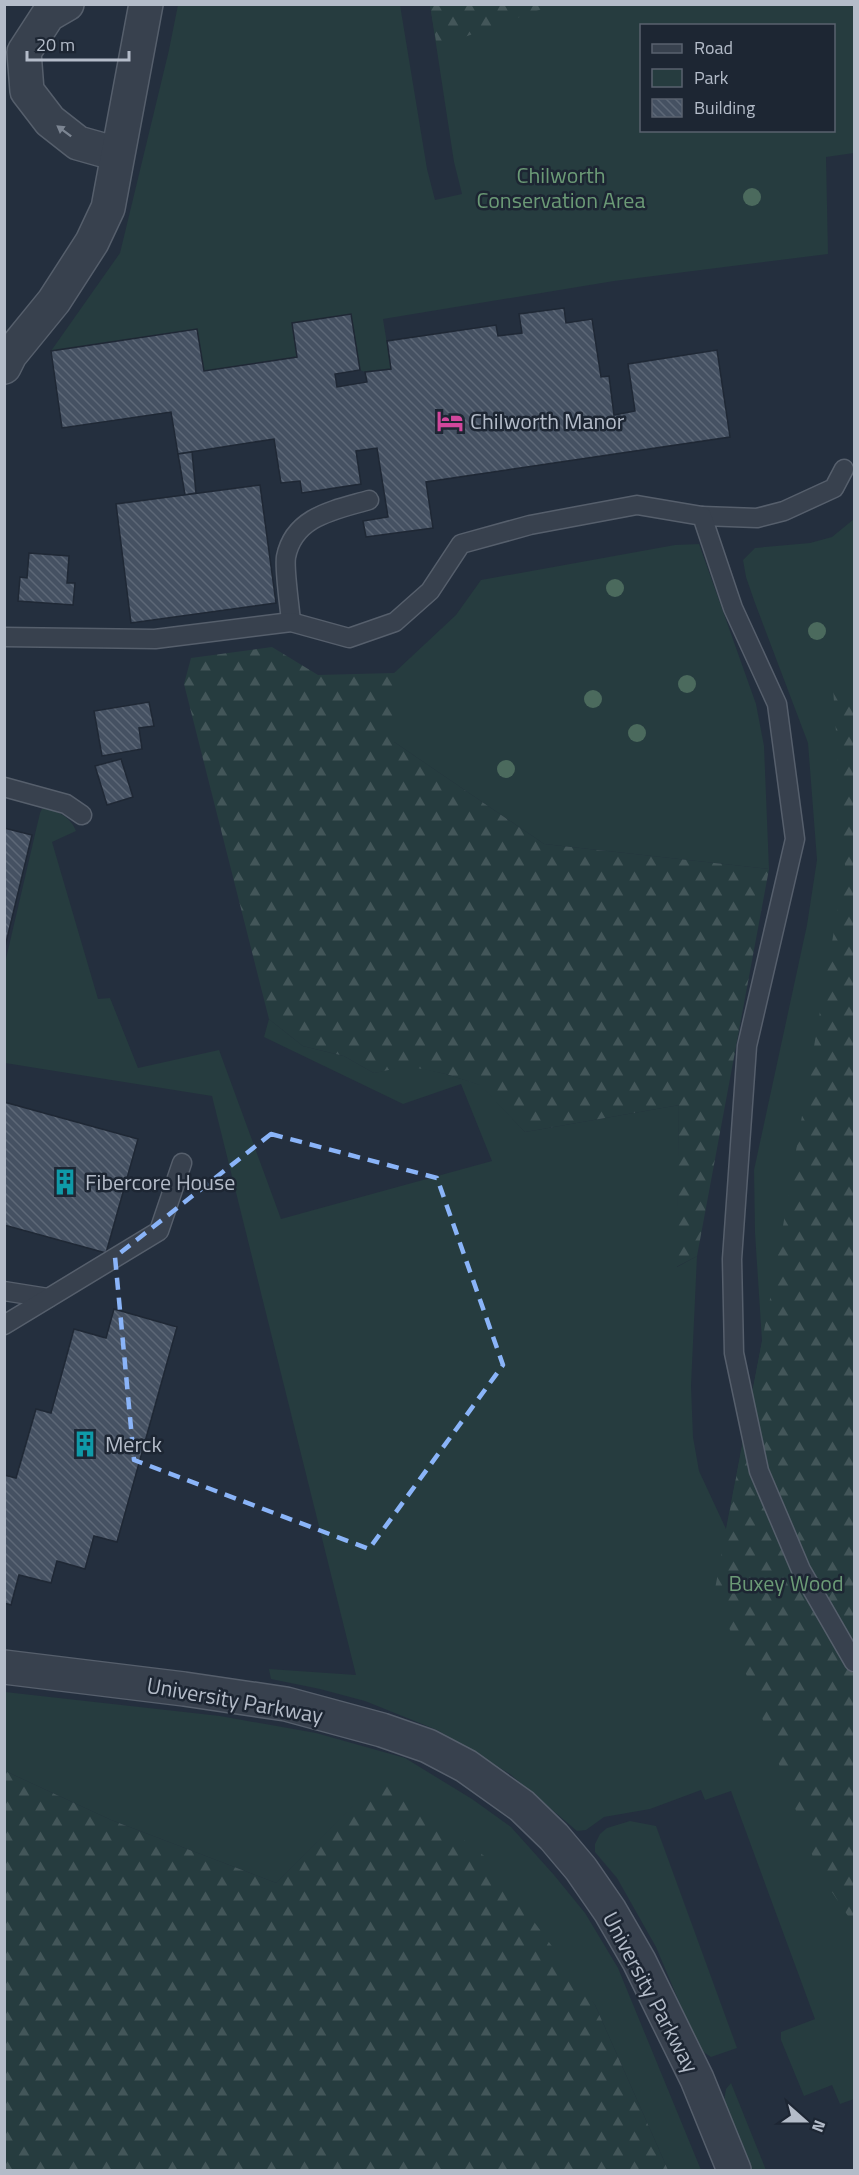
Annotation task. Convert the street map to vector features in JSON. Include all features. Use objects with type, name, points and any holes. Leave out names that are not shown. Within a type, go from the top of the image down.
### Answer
[{"type":"street","points":[[67,4],[48,15],[14,52],[27,91],[50,121],[78,142],[117,154]]},
{"type":"street","points":[[4,367],[10,355],[54,302],[92,242],[108,208],[146,4]]},
{"type":"street","name":"University Parkway","points":[[4,1667],[286,1704],[382,1730],[428,1746],[466,1766],[522,1806],[554,1837],[581,1869],[610,1911],[639,1961],[697,2079],[734,2170]]},
{"type":"lane","points":[[4,637],[156,639],[291,622],[349,638],[395,622],[430,591],[461,544],[530,525],[637,506],[702,516],[757,518],[784,511],[834,489],[844,469]]},
{"type":"lane","points":[[291,622],[286,557],[298,529],[322,514],[369,500]]},
{"type":"lane","points":[[702,516],[733,608],[777,704],[795,839],[747,1046],[732,1259],[734,1353],[759,1472],[801,1570],[855,1662]]},
{"type":"lane","points":[[4,787],[66,804],[82,815]]},
{"type":"lane","points":[[4,1325],[159,1231],[182,1163]]},
{"type":"lane","points":[[4,1291],[48,1298]]},
{"type":"highlighted area","points":[[271,1134],[437,1178],[503,1365],[369,1549],[134,1460],[115,1257]]},
{"type":"green space","points":[[430,4],[553,5],[437,47]]},
{"type":"green space","name":"Chilworth Conservation Area","points":[[178,5],[400,5],[427,169],[435,200],[462,194],[454,162],[430,5],[854,5],[854,153],[826,157],[828,254],[614,281],[383,319],[391,369],[365,372],[360,370],[351,314],[293,323],[297,357],[204,371],[197,329],[51,351],[120,253]]},
{"type":"green space","points":[[854,519],[854,2099],[840,2104],[832,2085],[804,2096],[781,2040],[781,2032],[815,2019],[731,1791],[705,1800],[701,1790],[650,1809],[604,1817],[586,1830],[577,1831],[510,1774],[437,1730],[365,1701],[271,1679],[269,1669],[356,1675],[212,1096],[5,1063],[5,963],[40,813],[42,809],[53,810],[67,818],[76,831],[52,842],[98,999],[110,998],[138,1068],[219,1050],[281,1219],[492,1161],[461,1084],[403,1104],[264,1037],[269,1019],[303,1046],[344,1056],[374,1073],[408,1065],[481,1085],[525,1132],[679,1105],[677,1267],[697,1256],[691,1386],[693,1437],[699,1471],[726,1529],[762,1341],[755,1233],[754,1170],[807,925],[817,860],[808,743],[755,603],[743,560],[755,548],[810,543],[832,537]]},
{"type":"green space","points":[[699,544],[756,704],[764,746],[769,869],[544,844],[394,742],[394,673],[456,615],[481,580],[675,545]]},
{"type":"green space","points":[[272,647],[318,675],[394,673],[394,742],[544,844],[769,869],[697,1256],[676,1267],[679,1105],[525,1132],[480,1085],[446,1074],[408,1066],[374,1073],[344,1056],[303,1046],[269,1019],[184,684],[191,658]]},
{"type":"green space","name":"Buxey Wood","points":[[833,687],[854,688],[854,1925],[818,1871],[715,1589],[774,1278],[845,867]]},
{"type":"green space","points":[[5,1692],[220,1716],[316,1733],[405,1758],[472,1799],[511,1827],[585,1913],[618,1968],[701,2170],[668,2170],[595,2005],[383,1777],[276,1883],[111,1820],[5,1771]]},
{"type":"green space","points":[[5,1771],[111,1820],[276,1883],[383,1776],[488,1859],[595,2005],[668,2170],[5,2170]]},
{"type":"green space","points":[[630,1821],[656,1826],[737,2048],[711,2057],[699,2049],[656,1947],[617,1878],[595,1852],[595,1844],[600,1834],[607,1828]]},
{"type":"green space","points":[[731,2083],[766,2170],[746,2170],[724,2101],[726,2089]]},
{"type":"building","name":"Chilworth Manor","points":[[564,308],[566,323],[592,319],[601,377],[609,376],[614,415],[635,411],[628,364],[717,350],[730,437],[426,482],[433,528],[366,537],[363,521],[388,517],[377,448],[356,451],[361,484],[302,493],[300,481],[281,483],[274,439],[178,454],[171,412],[62,428],[51,351],[197,329],[204,371],[297,357],[292,323],[351,314],[360,370],[335,374],[337,387],[367,382],[365,372],[391,369],[387,341],[496,325],[498,336],[522,333],[519,314]]},
{"type":"building","points":[[192,452],[196,493],[185,495],[178,454]]},
{"type":"building","points":[[260,485],[276,603],[131,623],[116,504]]},
{"type":"building","points":[[29,553],[69,556],[67,583],[75,583],[73,605],[18,601],[20,577],[27,578]]},
{"type":"building","points":[[149,702],[154,726],[139,728],[142,749],[102,756],[94,711]]},
{"type":"building","points":[[121,759],[133,797],[107,805],[95,766]]},
{"type":"building","points":[[4,828],[32,835],[4,951]]},
{"type":"building","name":"Fibercore House","points":[[4,1102],[138,1139],[106,1253],[4,1225]]},
{"type":"building","name":"Merck","points":[[114,1309],[177,1327],[117,1542],[94,1536],[85,1569],[57,1561],[51,1583],[19,1575],[11,1605],[4,1603],[4,1475],[16,1478],[36,1409],[51,1413],[74,1329],[106,1338]]},
{"type":"place","name":"Chilworth Manor","points":[[450,421]]},
{"type":"place","name":"Fibercore House","points":[[65,1182]]},
{"type":"place","name":"Merck","points":[[85,1444]]}]
